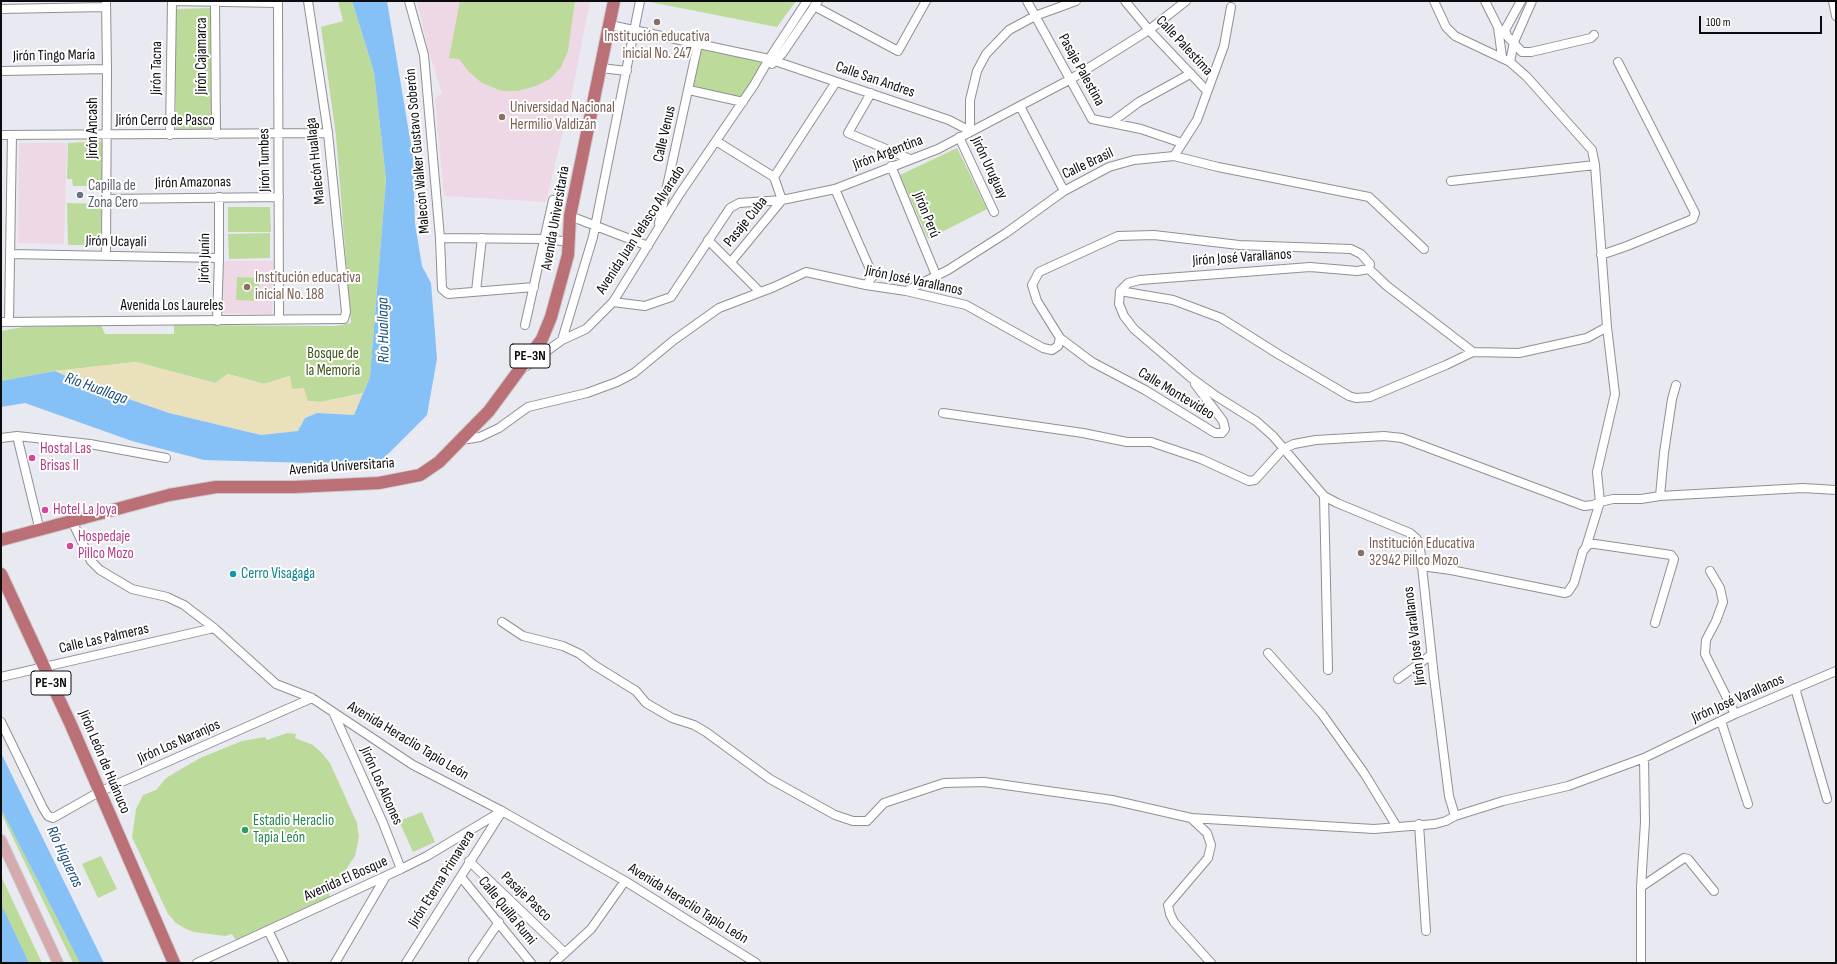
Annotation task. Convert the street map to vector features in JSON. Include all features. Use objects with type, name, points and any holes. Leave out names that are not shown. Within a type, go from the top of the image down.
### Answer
[{"type":"highway","name":"Avenida Universitaria","points":[[72,521],[169,495],[216,487],[294,487],[379,483],[420,475],[439,462],[462,440],[489,411],[519,372],[542,339],[551,317],[568,255],[570,242],[570,216],[614,1]]},
{"type":"highway","name":"PE-3N","points":[[1,540],[40,531],[72,521]]},
{"type":"highway","name":"Jirón León de Huánuco","points":[[1,574],[44,667],[174,963]]},
{"type":"main road","points":[[1,840],[58,963]]},
{"type":"street","points":[[173,1],[278,2]]},
{"type":"street","name":"Jirón Tacna","points":[[170,135],[173,1]]},
{"type":"street","name":"Malecón Huallaga","points":[[308,1],[328,133],[346,312],[344,319]]},
{"type":"street","name":"Malecón Walker Gustavo Soberón","points":[[409,1],[424,55],[440,238],[442,290],[445,293],[452,294],[476,291]]},
{"type":"street","points":[[562,340],[591,244],[640,1]]},
{"type":"street","points":[[813,3],[898,51],[926,1]]},
{"type":"street","name":"Pasaje Palestina","points":[[1027,1],[1092,119],[1112,122],[1182,143]]},
{"type":"street","points":[[970,131],[970,100],[977,70],[986,54],[1009,30],[1035,16],[1076,1]]},
{"type":"street","name":"Calle Palestima","points":[[1125,1],[1149,30],[1207,91]]},
{"type":"street","name":"Jirón Argentina","points":[[613,302],[645,306],[667,299],[673,294],[730,208],[739,203],[782,200],[834,189],[938,148],[1071,80],[1149,30],[1186,1]]},
{"type":"street","points":[[1421,566],[1451,570],[1564,593],[1568,592],[1574,582],[1600,502],[1597,472],[1615,394],[1607,327],[1595,165],[1592,150],[1537,88],[1510,62],[1455,36],[1446,27],[1434,1]]},
{"type":"street","points":[[1485,1],[1498,27],[1502,57]]},
{"type":"street","points":[[1521,1],[1504,30],[1507,36],[1522,52],[1531,52],[1591,38],[1594,35]]},
{"type":"street","points":[[1510,62],[1514,42],[1532,1]]},
{"type":"street","points":[[1833,1],[1836,16]]},
{"type":"street","name":"Jirón Cajamarca","points":[[215,2],[216,135]]},
{"type":"street","name":"Jirón Tumbes","points":[[278,2],[280,197],[279,319]]},
{"type":"street","name":"Avenida Juan Velasco Alvarado","points":[[519,372],[562,340],[586,330],[613,302],[658,229],[716,141],[760,76],[813,3]]},
{"type":"street","points":[[1,9],[106,4]]},
{"type":"street","name":"Jirón Ancash","points":[[106,4],[108,69],[106,256]]},
{"type":"street","points":[[1231,7],[1224,46],[1197,120],[1174,156],[1218,167],[1369,196],[1424,249]]},
{"type":"street","name":"Calle San Andres","points":[[610,24],[772,60],[949,120],[970,131]]},
{"type":"street","name":"Calle Venus","points":[[658,229],[698,44]]},
{"type":"street","points":[[1601,255],[1693,219],[1695,213],[1618,62]]},
{"type":"street","points":[[601,68],[627,71]]},
{"type":"street","name":"Jirón Tingo María","points":[[1,70],[108,69]]},
{"type":"street","points":[[1112,122],[1140,102],[1190,74]]},
{"type":"street","points":[[774,177],[836,82]]},
{"type":"street","points":[[689,90],[743,102]]},
{"type":"street","points":[[871,93],[848,134],[910,159]]},
{"type":"street","points":[[1020,106],[1064,191]]},
{"type":"street","name":"Jirón Cerro de Pasco","points":[[1,135],[216,135],[328,133]]},
{"type":"street","points":[[5,321],[11,254],[12,135]]},
{"type":"street","name":"Jirón Uruguay","points":[[959,137],[994,212]]},
{"type":"street","points":[[716,141],[774,177],[782,200]]},
{"type":"street","name":"Calle Brasil","points":[[906,290],[948,270],[1006,233],[1064,191],[1109,167],[1134,160],[1174,156]]},
{"type":"street","points":[[1451,181],[1595,165]]},
{"type":"street","name":"Jirón Perú","points":[[891,166],[936,275]]},
{"type":"street","points":[[834,189],[873,276],[866,285]]},
{"type":"street","name":"Jirón Amazonas","points":[[107,199],[219,196],[280,197]]},
{"type":"street","name":"Jirón Junín","points":[[217,321],[220,258],[219,196]]},
{"type":"street","points":[[525,325],[554,200]]},
{"type":"street","name":"Pasaje Cuba","points":[[731,262],[744,244],[782,200]]},
{"type":"street","points":[[570,216],[648,246]]},
{"type":"street","name":"Jirón José Varallanos","points":[[462,440],[480,437],[499,428],[528,407],[587,393],[617,382],[634,373],[674,340],[719,308],[806,272],[866,285],[906,290],[966,306],[1043,348],[1052,350],[1058,346],[1060,338],[1036,301],[1032,285],[1039,272],[1118,236],[1154,235],[1239,245],[1351,248],[1361,254],[1370,264],[1369,269],[1357,271],[1310,267],[1140,280],[1128,283],[1120,291],[1119,304],[1124,316],[1134,329],[1190,377],[1216,396],[1256,420],[1324,496],[1336,503],[1410,533],[1417,539],[1420,548],[1431,655],[1449,796],[1455,816],[1503,801],[1568,786],[1644,758],[1735,714],[1836,671]]},
{"type":"street","points":[[440,238],[546,239],[570,242]]},
{"type":"street","points":[[482,238],[476,291],[534,287]]},
{"type":"street","points":[[708,240],[760,292]]},
{"type":"street","name":"Jirón Ucayali","points":[[11,254],[220,258]]},
{"type":"street","points":[[1369,269],[1387,286],[1473,352]]},
{"type":"street","points":[[1120,291],[1173,300],[1221,318],[1278,354],[1349,396],[1356,398],[1370,397],[1473,352],[1519,353],[1587,338],[1607,327]]},
{"type":"street","name":"Avenida Los Laureles","points":[[5,321],[217,321],[344,319]]},
{"type":"street","name":"Calle Montevideo","points":[[1060,338],[1092,362],[1145,390],[1215,433],[1222,433],[1225,429],[1223,421],[1190,377]]},
{"type":"street","points":[[1660,496],[1664,453],[1672,399],[1676,385]]},
{"type":"street","points":[[943,413],[1083,433],[1127,442],[1150,442],[1201,459],[1249,481],[1255,480],[1265,472],[1283,449],[1294,444],[1316,440],[1384,436],[1402,438],[1579,505],[1593,505],[1600,502],[1660,496],[1803,488],[1836,490]]},
{"type":"street","points":[[1,438],[17,436],[90,444],[166,458]]},
{"type":"street","points":[[17,436],[40,531]]},
{"type":"street","points":[[1324,496],[1328,670]]},
{"type":"street","name":"Avenida Heraclio Tapio León","points":[[72,521],[91,561],[100,570],[132,589],[167,597],[184,605],[214,628],[276,684],[312,698],[413,765],[502,811],[626,881],[756,963]]},
{"type":"street","points":[[1586,547],[1595,544],[1670,555],[1674,558],[1655,623]]},
{"type":"street","points":[[1710,571],[1720,588],[1723,602],[1716,621],[1706,640],[1705,654],[1735,714]]},
{"type":"street","points":[[502,622],[523,636],[563,646],[580,654],[594,665],[636,691],[646,703],[672,718],[694,725],[706,732],[770,779],[835,815],[853,821],[867,821],[884,803],[944,783],[984,782],[1112,800],[1191,818],[1374,829],[1419,824],[1435,824],[1446,821],[1455,816]]},
{"type":"street","name":"Calle Las Palmeras","points":[[1,677],[214,628]]},
{"type":"street","points":[[1268,653],[1322,714],[1364,773],[1397,827]]},
{"type":"street","points":[[1398,679],[1431,655]]},
{"type":"street","points":[[1796,688],[1827,799]]},
{"type":"street","name":"Jirón Los Naranjos","points":[[1,722],[43,808],[48,816],[53,818],[99,792],[312,698]]},
{"type":"street","name":"Jirón Los Alcones","points":[[334,713],[401,870]]},
{"type":"street","points":[[1720,721],[1748,804]]},
{"type":"street","points":[[1641,963],[1641,887],[1645,822],[1644,758]]},
{"type":"street","name":"Jirón Eterna Primavera","points":[[406,963],[461,877],[469,861],[502,811]]},
{"type":"street","name":"Avenida El Bosque","points":[[197,963],[401,870],[502,811]]},
{"type":"street","points":[[1191,818],[1207,833],[1211,845],[1210,851],[1208,858],[1168,905],[1174,922],[1211,963]]},
{"type":"street","points":[[1419,824],[1426,931]]},
{"type":"street","points":[[1641,887],[1684,858],[1688,859],[1714,891]]},
{"type":"street","name":"Pasaje Pasco","points":[[469,861],[564,952]]},
{"type":"street","points":[[335,963],[386,876]]},
{"type":"street","name":"Calle Quilla Rumi","points":[[461,877],[531,963]]},
{"type":"street","points":[[554,963],[564,952],[591,929],[626,881]]},
{"type":"street","points":[[473,960],[499,922]]},
{"type":"street","points":[[268,930],[284,963]]},
{"type":"shaded area","name":"Universidad Nacional Hermilio Valdizán","points":[[417,1],[590,1],[571,98],[546,202],[444,196],[435,99],[442,93],[428,49]]},
{"type":"shaded area","points":[[19,143],[67,143],[64,244],[18,243]]},
{"type":"shaded area","name":"Institución educativa inicial No. 188","points":[[222,261],[274,261],[272,314],[221,313]]},
{"type":"green space","name":"Bosque de la Memoria","points":[[338,1],[352,1],[374,72],[386,179],[370,377],[363,393],[321,402],[308,401],[292,389],[289,376],[264,384],[228,374],[215,383],[136,362],[55,371],[1,381],[1,331],[23,327],[101,325],[105,334],[174,334],[174,325],[336,326],[351,323],[336,136],[321,27],[343,21]]},
{"type":"green space","points":[[460,1],[575,1],[568,51],[561,67],[550,79],[536,86],[518,91],[502,91],[482,83],[469,72],[459,59],[449,58]]},
{"type":"green space","points":[[645,1],[796,1],[777,27]]},
{"type":"green space","points":[[213,8],[212,131],[176,131],[175,9]]},
{"type":"green space","points":[[699,49],[768,63],[741,99],[692,89]]},
{"type":"green space","points":[[104,141],[104,186],[73,186],[72,179],[67,179],[68,143]]},
{"type":"green space","points":[[957,148],[987,209],[928,239],[900,175]]},
{"type":"green space","points":[[67,203],[101,204],[101,245],[68,245]]},
{"type":"green space","points":[[228,207],[270,207],[271,232],[228,232]]},
{"type":"green space","points":[[270,233],[270,258],[229,259],[228,234]]},
{"type":"green space","points":[[237,277],[259,278],[259,301],[236,300]]},
{"type":"green space","name":"Estadio Heraclio Tapia León","points":[[287,733],[296,734],[295,738],[313,745],[330,763],[357,823],[359,837],[355,856],[336,884],[328,890],[330,898],[236,940],[232,934],[225,936],[194,932],[186,929],[176,923],[168,914],[132,837],[136,809],[143,795],[156,790],[166,778],[200,758],[242,741],[265,737],[267,740]]},
{"type":"green space","points":[[1,809],[80,963],[73,963],[1,813]]},
{"type":"green space","points":[[422,812],[435,842],[413,852],[399,821]]},
{"type":"green space","points":[[101,856],[117,889],[98,898],[82,864]]},
{"type":"green space","points":[[1,876],[42,963],[29,963],[1,906]]},
{"type":"sand","points":[[136,362],[215,383],[228,374],[264,384],[290,376],[292,389],[304,388],[308,401],[321,402],[363,393],[354,415],[317,413],[305,418],[298,431],[262,435],[169,413],[77,381],[55,371]]},
{"type":"water","name":"Río Huallaga","points":[[352,1],[387,1],[413,157],[415,224],[422,266],[431,283],[437,359],[427,415],[380,462],[310,463],[204,460],[132,441],[25,403],[1,407],[1,381],[55,371],[77,381],[169,413],[261,435],[298,431],[305,418],[317,413],[354,415],[370,377],[386,179],[374,72]]},
{"type":"water","points":[[1,753],[104,963],[80,963],[1,809]]},
{"type":"water","points":[[1,906],[4,910],[29,963],[1,963]]},
{"type":"place","name":"Institución educativa inicial No. 247","points":[[657,22]]},
{"type":"place","name":"Universidad Nacional Hermilio Valdizán","points":[[502,117]]},
{"type":"place","name":"Capilla de Zona Cero","points":[[80,195]]},
{"type":"place","name":"Institución educativa inicial No. 188","points":[[247,287]]},
{"type":"place","name":"Hostal Las Brisas II","points":[[32,458]]},
{"type":"place","name":"Hotel La Joya","points":[[45,510]]},
{"type":"place","name":"Hospedaje Pillco Mozo","points":[[70,546]]},
{"type":"place","name":"Institución Educativa 32942 Pillco Mozo","points":[[1361,553]]},
{"type":"place","name":"Cerro Visagaga","points":[[233,574]]},
{"type":"place","name":"Estadio Heraclio Tapia León","points":[[245,830]]},
{"type":"water label","name":"Río Higueras","points":[[64,857]]}]
